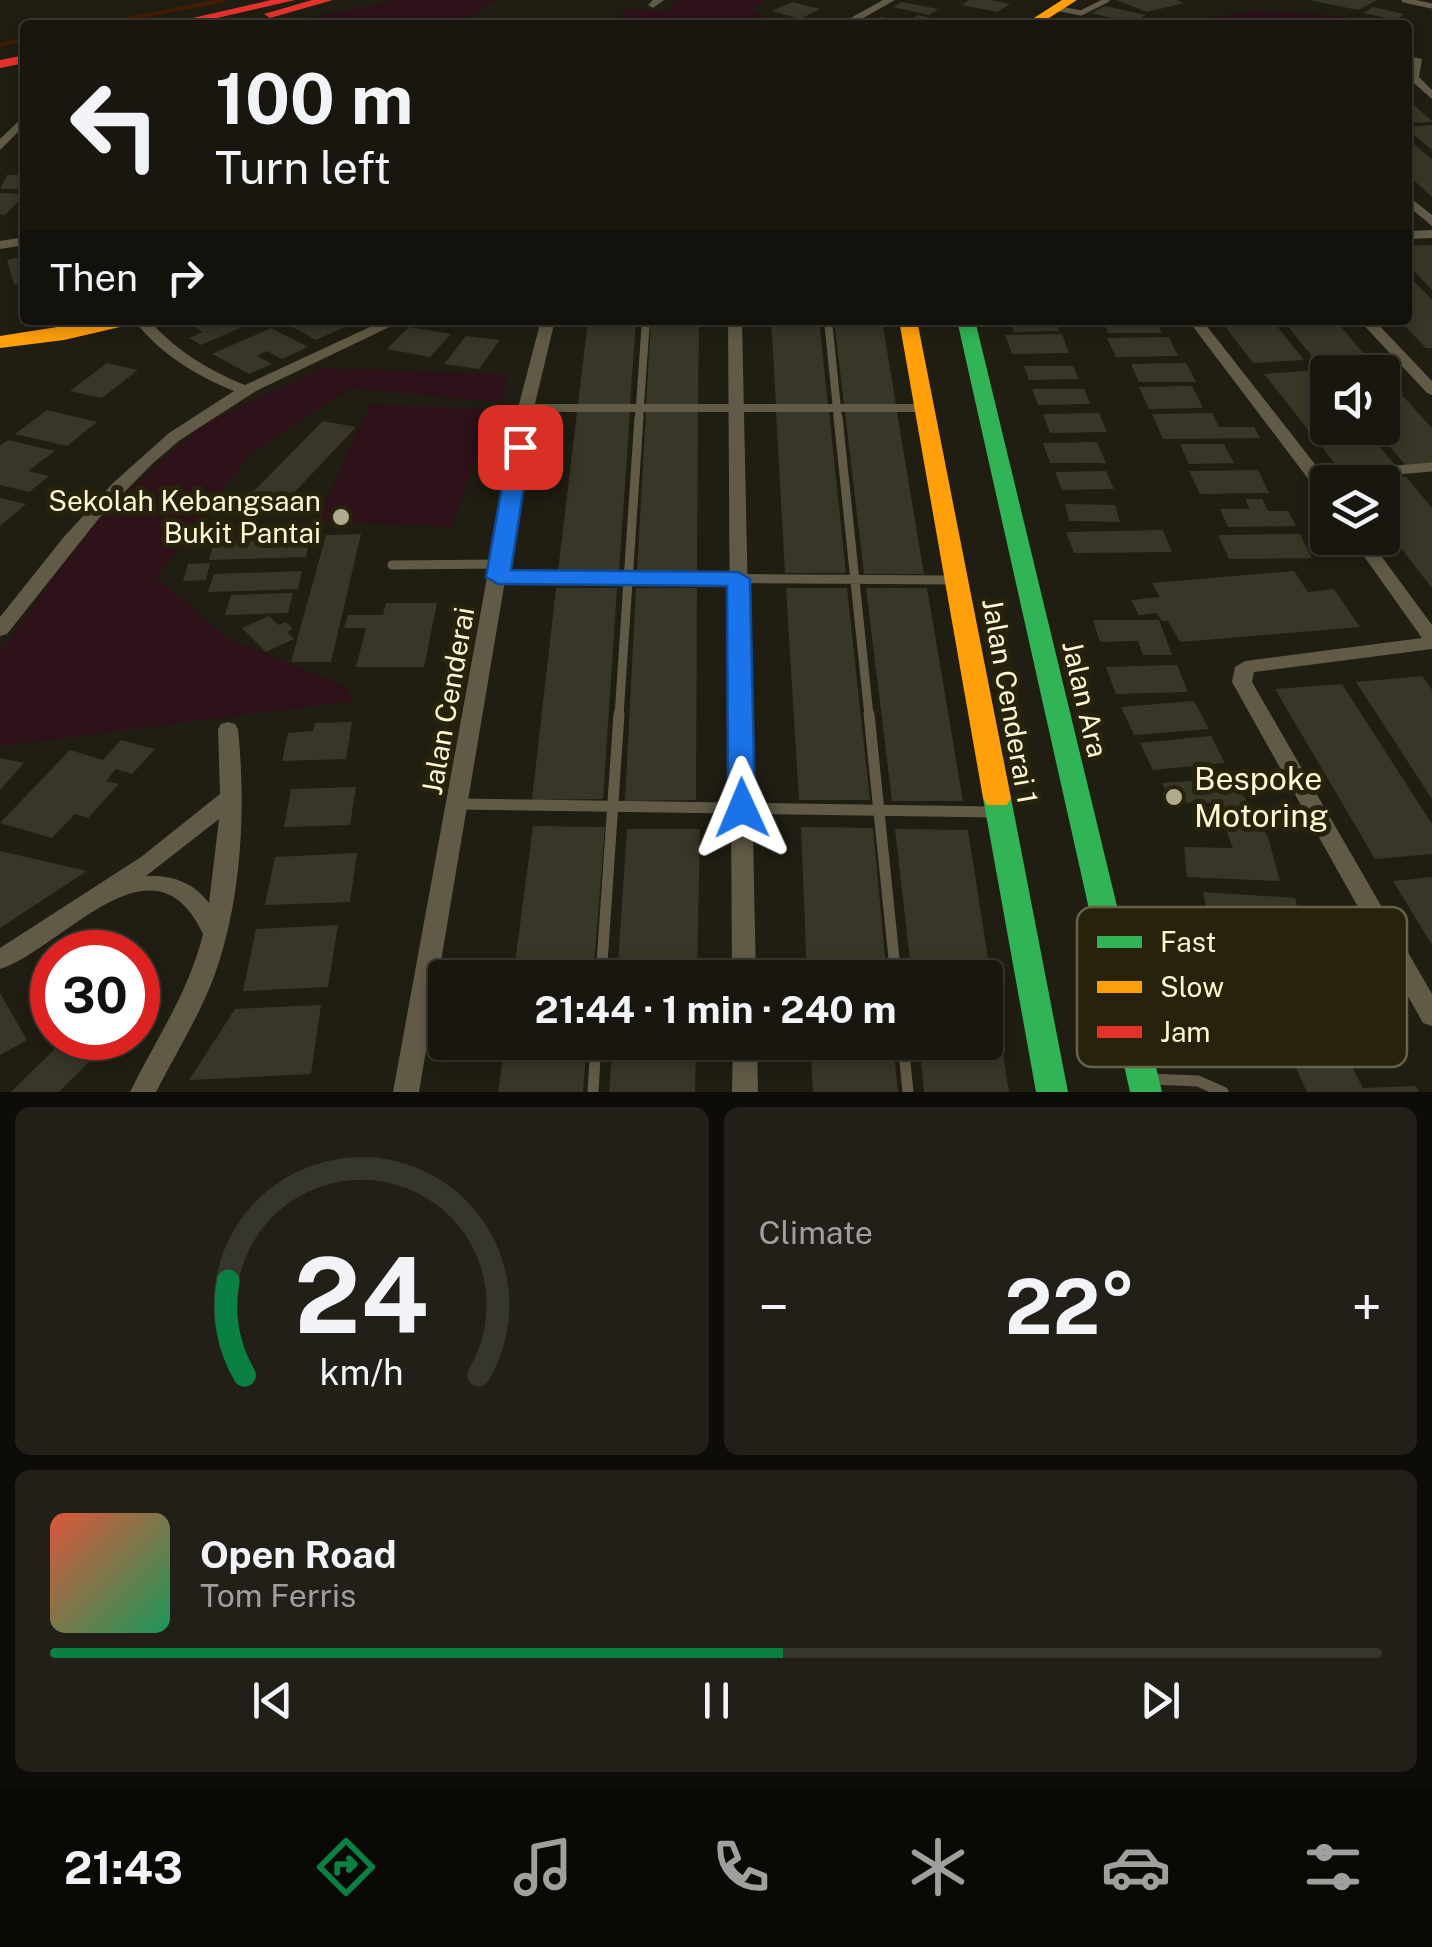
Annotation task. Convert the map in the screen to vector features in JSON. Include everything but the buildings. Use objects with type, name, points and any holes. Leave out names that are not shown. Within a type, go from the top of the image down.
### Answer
[{"type":"main road","points":[[192,20],[289,0]]},
{"type":"main road","points":[[217,20],[306,0]]},
{"type":"main road","points":[[238,20],[327,0]]},
{"type":"main road","points":[[276,20],[354,0]]},
{"type":"main road","points":[[1037,20],[1063,4]]},
{"type":"main road","points":[[0,342],[104,325]]},
{"type":"main road","name":"Jalan Cenderai 1","points":[[909,325],[1052,1092]]},
{"type":"main road","name":"Jalan Ara","points":[[967,325],[1103,907]]},
{"type":"street","points":[[852,20],[890,0]]},
{"type":"street","points":[[1432,62],[1412,58],[1414,78],[1432,96]]},
{"type":"street","points":[[0,146],[20,124]]},
{"type":"street","points":[[1412,204],[1432,222]]},
{"type":"street","points":[[145,325],[158,342],[181,360],[246,391]]},
{"type":"street","points":[[0,630],[94,511],[204,416],[246,391],[386,325]]},
{"type":"street","name":"Jalan Cenderai","points":[[406,1092],[526,408],[547,325]]},
{"type":"street","points":[[735,325],[744,960]]},
{"type":"street","points":[[1199,325],[1310,469]]},
{"type":"street","points":[[1371,325],[1432,390]]},
{"type":"street","points":[[1370,907],[1242,682],[1245,667],[1432,641],[1371,555]]},
{"type":"street","points":[[143,1092],[202,976],[216,935],[232,796],[228,729]]},
{"type":"street","points":[[0,960],[186,838],[232,796]]},
{"type":"street","points":[[115,888],[153,882],[182,888],[203,906],[216,935]]},
{"type":"street","points":[[1407,972],[1432,1016]]},
{"type":"street","points":[[744,1060],[745,1092]]},
{"type":"lane","points":[[1063,4],[1082,13],[1108,0]]},
{"type":"lane","points":[[1404,0],[1432,6]]},
{"type":"lane","points":[[602,960],[646,325]]},
{"type":"lane","points":[[829,325],[894,960]]},
{"type":"lane","points":[[526,408],[925,408]]},
{"type":"lane","points":[[1400,470],[1432,467]]},
{"type":"lane","points":[[392,565],[628,578],[958,580]]},
{"type":"lane","points":[[457,804],[1000,812]]},
{"type":"lane","points":[[593,1092],[595,1060]]},
{"type":"lane","points":[[904,1060],[908,1092]]},
{"type":"lane","points":[[1144,1085],[1198,1081],[1224,1092]]},
{"type":"shaded area","points":[[397,0],[497,0],[463,20],[299,20]]},
{"type":"shaded area","points":[[678,0],[767,0],[752,9],[772,20],[616,20],[628,9],[667,11]]},
{"type":"shaded area","points":[[1258,11],[1358,20],[1193,20]]},
{"type":"shaded area","points":[[321,368],[508,374],[502,403],[351,388],[249,455],[156,578],[229,639],[345,686],[353,701],[0,746],[0,652],[97,518],[202,425]]},
{"type":"shaded area","points":[[370,404],[493,409],[452,527],[317,521]]},
{"type":"waterway","points":[[123,20],[224,0]]},
{"type":"waterway","points":[[0,45],[20,40]]},
{"type":"traffic: fast","points":[[967,325],[1103,907]]},
{"type":"traffic: fast","points":[[997,798],[1052,1092]]},
{"type":"traffic: fast","points":[[1140,1067],[1146,1092]]},
{"type":"traffic: slow","points":[[1037,20],[1071,0]]},
{"type":"traffic: slow","points":[[0,342],[104,325]]},
{"type":"traffic: slow","points":[[909,325],[997,798]]},
{"type":"traffic: jam","points":[[192,20],[289,0]]},
{"type":"traffic: jam","points":[[270,14],[327,0]]},
{"type":"traffic: jam","points":[[0,64],[20,60]]},
{"type":"place","name":"Sekolah Kebangsaan Bukit Pantai","points":[[341,517]]},
{"type":"place","name":"Bespoke Motoring","points":[[1174,797]]},
{"type":"route","points":[[520,447],[498,577],[738,579],[742,808]]}]
